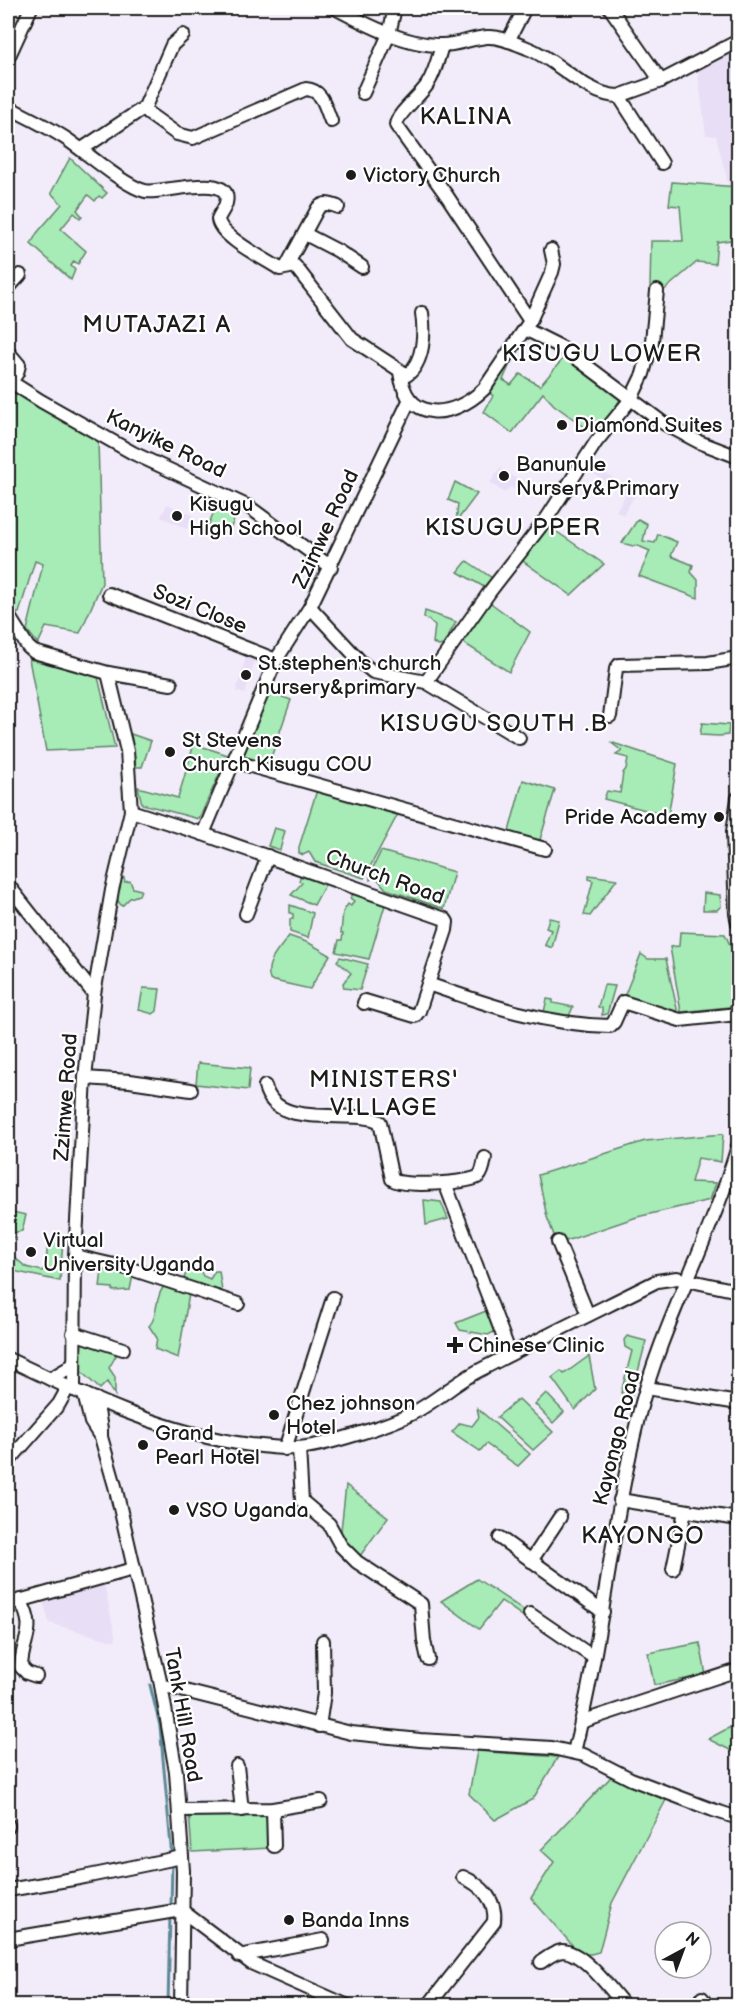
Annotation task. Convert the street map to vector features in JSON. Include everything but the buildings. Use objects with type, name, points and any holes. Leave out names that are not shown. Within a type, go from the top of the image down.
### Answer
[{"type":"street","points":[[8,58],[31,8]]},
{"type":"street","points":[[335,8],[388,34],[442,45],[488,37],[508,41],[546,57],[593,88],[612,96],[619,96],[661,81],[738,41]]},
{"type":"street","points":[[363,93],[388,34],[395,8]]},
{"type":"street","points":[[508,41],[525,8]]},
{"type":"street","points":[[610,8],[661,81]]},
{"type":"street","points":[[82,149],[131,115],[144,109],[172,45],[183,35]]},
{"type":"street","points":[[442,45],[429,82],[415,102],[397,119],[396,125],[447,196],[527,325],[563,348],[663,423],[699,442],[738,457]]},
{"type":"street","points":[[144,109],[177,134],[193,138],[268,104],[309,89],[320,95],[331,121]]},
{"type":"street","points":[[619,96],[662,163]]},
{"type":"street","points":[[8,107],[63,136],[126,182],[143,191],[152,193],[202,185],[219,188],[225,193],[226,199],[218,219],[220,227],[252,253],[277,267],[296,266],[352,339],[407,375],[413,370],[420,352],[425,331],[422,313]]},
{"type":"street","points":[[286,267],[318,208],[327,203],[338,207]]},
{"type":"street","points":[[304,234],[338,251],[362,267]]},
{"type":"street","points":[[400,372],[409,400],[418,407],[432,413],[469,402],[484,389],[527,325],[549,282],[554,264],[551,250]]},
{"type":"street","points":[[8,288],[20,275]]},
{"type":"street","points":[[426,682],[491,590],[547,518],[596,442],[631,399],[643,374],[652,341],[657,291]]},
{"type":"street","points":[[8,352],[19,365],[17,373],[9,384]]},
{"type":"street","name":"Kanyike Road","points":[[9,384],[133,453],[249,507],[331,567]]},
{"type":"street","name":"Zzimwe Road","points":[[203,834],[276,660],[310,607],[331,567],[409,400]]},
{"type":"street","name":"Sozi Close","points":[[109,594],[276,660]]},
{"type":"street","points":[[310,607],[373,672],[426,682],[519,738]]},
{"type":"street","points":[[8,615],[31,650],[108,673],[171,684]]},
{"type":"street","points":[[610,716],[616,669],[619,665],[708,663],[738,658]]},
{"type":"street","name":"Zzimwe Road","points":[[78,1391],[74,1362],[75,1257],[85,1078],[94,994],[112,890],[131,810],[127,752],[108,673]]},
{"type":"street","points":[[232,761],[545,849]]},
{"type":"street","points":[[738,798],[733,832],[738,923]]},
{"type":"street","name":"Church Road","points":[[131,810],[446,919],[446,930],[428,984]]},
{"type":"street","points":[[246,914],[268,856]]},
{"type":"street","points":[[8,885],[94,994]]},
{"type":"street","points":[[364,1003],[365,1001],[415,1016],[419,1011],[428,984],[516,1014],[581,1026],[609,1026],[614,1022],[623,1002],[680,1020],[738,1014]]},
{"type":"street","points":[[85,1078],[191,1090]]},
{"type":"street","points":[[265,1086],[272,1100],[291,1112],[325,1118],[380,1122],[392,1179],[396,1183],[408,1185],[445,1183],[478,1176],[485,1158]]},
{"type":"street","name":"Kayongo Road","points":[[574,1752],[603,1612],[620,1500],[638,1416],[738,1146]]},
{"type":"street","points":[[445,1183],[479,1267],[510,1354]]},
{"type":"street","points":[[558,1242],[588,1315]]},
{"type":"street","points":[[75,1257],[131,1269],[238,1304]]},
{"type":"street","points":[[8,1359],[137,1416],[197,1435],[228,1442],[285,1449],[299,1448],[370,1430],[413,1413],[454,1385],[510,1354],[657,1281],[677,1278],[738,1292]]},
{"type":"street","points":[[285,1449],[333,1298]]},
{"type":"street","points":[[74,1333],[123,1348]]},
{"type":"street","points":[[50,1379],[74,1362]]},
{"type":"street","points":[[647,1388],[738,1403]]},
{"type":"street","points":[[8,1462],[59,1404],[65,1394],[78,1391]]},
{"type":"street","name":"Tank Hill Road","points":[[78,1391],[91,1422],[101,1437]]},
{"type":"street","name":"Tank Hill Road","points":[[78,1391],[101,1437],[115,1486],[161,1685],[176,1772],[182,1857],[181,2006]]},
{"type":"street","points":[[299,1448],[303,1502],[328,1524],[341,1546],[357,1562],[421,1604],[428,1659]]},
{"type":"street","points":[[620,1500],[738,1519]]},
{"type":"street","points":[[673,1569],[685,1511]]},
{"type":"street","points":[[531,1561],[560,1517]]},
{"type":"street","points":[[500,1538],[603,1612]]},
{"type":"street","points":[[8,1604],[133,1569]]},
{"type":"street","points":[[20,1600],[28,1614],[30,1624],[21,1667],[27,1673],[36,1676]]},
{"type":"street","points":[[530,1614],[593,1657]]},
{"type":"street","points":[[320,1726],[324,1693],[323,1641]]},
{"type":"street","points":[[581,1722],[738,1670]]},
{"type":"street","points":[[161,1685],[320,1726],[384,1737],[552,1748],[574,1752],[632,1779],[738,1818]]},
{"type":"street","points":[[237,1766],[242,1810]]},
{"type":"street","points":[[180,1810],[273,1809],[321,1801]]},
{"type":"street","points":[[273,1809],[274,1846]]},
{"type":"street","points":[[8,1890],[182,1857]]},
{"type":"street","points":[[428,2006],[491,1927],[495,1916],[484,1891],[475,1882],[463,1877]]},
{"type":"street","points":[[8,1939],[181,1910],[239,1956],[270,1973],[348,2006]]},
{"type":"street","points":[[239,1956],[323,1940]]},
{"type":"street","points":[[541,1962],[561,1951],[580,1957],[625,2006]]},
{"type":"shaded area","points":[[738,47],[738,191],[730,192],[716,136],[706,135],[697,67]]},
{"type":"shaded area","name":"Banunule Nursery&Primary","points":[[500,468],[526,485],[520,493],[510,487],[505,493],[490,483]]},
{"type":"shaded area","points":[[597,468],[637,492],[623,515],[616,511],[626,494],[594,474]]},
{"type":"shaded area","name":"Kisugu High School","points":[[167,504],[193,515],[187,529],[161,517]]},
{"type":"shaded area","name":"St.stephen's church nursery&primary","points":[[246,657],[255,660],[245,694],[236,691]]},
{"type":"shaded area","points":[[103,1579],[116,1640],[49,1623],[42,1596]]},
{"type":"green space","points":[[70,158],[107,193],[102,198],[99,196],[95,201],[88,195],[77,210],[82,216],[80,218],[74,213],[61,229],[86,251],[78,264],[74,261],[71,266],[75,270],[71,280],[31,244],[37,233],[62,204],[51,193]]},
{"type":"green space","points":[[672,182],[738,187],[738,239],[717,242],[715,264],[697,262],[662,292],[650,289],[651,241],[683,241],[680,206],[669,205]]},
{"type":"green space","points":[[566,355],[621,398],[605,425],[596,435],[554,405],[543,393],[512,433],[484,412],[493,396],[489,392],[505,364],[509,366],[503,380],[511,385],[520,374],[540,386]]},
{"type":"green space","points":[[13,390],[98,440],[102,583],[80,633],[46,627],[38,644],[27,630],[43,564],[35,561],[19,613],[14,613],[8,596],[8,397]]},
{"type":"green space","points":[[455,482],[477,494],[456,522],[458,504],[448,500]]},
{"type":"green space","points":[[217,504],[237,513],[228,534],[208,526]]},
{"type":"green space","points":[[638,519],[647,524],[643,541],[655,543],[658,534],[677,542],[671,556],[693,565],[691,572],[698,580],[698,598],[639,576],[650,551],[636,545],[622,543]]},
{"type":"green space","points":[[554,530],[604,564],[571,595],[520,559],[541,532]]},
{"type":"green space","points":[[467,561],[492,578],[484,587],[458,572]]},
{"type":"green space","points":[[488,601],[530,632],[509,672],[459,640]]},
{"type":"green space","points":[[425,611],[456,622],[443,645],[438,646],[433,643],[435,625],[424,617]]},
{"type":"green space","points":[[29,659],[98,677],[115,748],[46,751]]},
{"type":"green space","points":[[266,691],[291,700],[268,766],[240,758]]},
{"type":"green space","points":[[702,723],[729,725],[728,735],[700,735]]},
{"type":"green space","points":[[131,734],[151,741],[142,767],[136,767]]},
{"type":"green space","points":[[610,742],[677,764],[668,816],[604,799],[607,791],[620,793],[628,758],[616,755],[622,751]]},
{"type":"green space","points":[[194,744],[228,755],[199,819],[142,804],[138,787],[178,798]]},
{"type":"green space","points":[[523,780],[555,790],[539,843],[508,835]]},
{"type":"green space","points":[[317,790],[398,814],[364,878],[315,862],[309,852],[303,855],[299,853]]},
{"type":"green space","points":[[274,828],[285,831],[280,850],[268,846]]},
{"type":"green space","points":[[381,851],[454,872],[444,909],[386,889],[375,876],[370,880],[370,874]]},
{"type":"green space","points":[[302,871],[328,879],[314,905],[291,895],[302,883],[299,881]]},
{"type":"green space","points":[[589,875],[617,879],[590,916],[584,915],[593,881],[589,879]]},
{"type":"green space","points":[[120,878],[124,878],[125,882],[130,881],[133,888],[141,890],[139,895],[130,898],[122,906],[117,896]]},
{"type":"green space","points":[[355,892],[385,905],[369,959],[336,952],[339,940],[342,940],[343,912],[348,904],[351,906],[354,901],[350,898]]},
{"type":"green space","points":[[704,893],[720,895],[721,906],[717,910],[703,910]]},
{"type":"green space","points":[[290,905],[313,913],[308,938],[290,932],[290,919],[293,919],[293,914],[290,913]]},
{"type":"green space","points":[[549,918],[559,920],[552,948],[545,945],[551,930],[546,928]]},
{"type":"green space","points":[[680,932],[725,934],[738,963],[738,1006],[681,1012],[670,947],[679,946]]},
{"type":"green space","points":[[289,936],[309,943],[330,955],[310,989],[270,980],[271,962]]},
{"type":"green space","points":[[641,954],[648,959],[666,959],[678,1013],[624,997]]},
{"type":"green space","points":[[340,957],[368,964],[360,990],[344,988],[343,983],[351,973],[337,961]]},
{"type":"green space","points":[[604,985],[615,986],[607,1014],[602,1015],[602,1008],[598,1007]]},
{"type":"green space","points":[[143,988],[160,989],[157,1011],[153,1014],[139,1010]]},
{"type":"green space","points":[[547,999],[553,1000],[553,1003],[573,1007],[569,1016],[544,1012]]},
{"type":"green space","points":[[198,1063],[250,1068],[248,1090],[196,1084]]},
{"type":"green space","points":[[723,1134],[721,1162],[698,1158],[691,1182],[716,1183],[710,1200],[637,1217],[563,1242],[555,1238],[547,1217],[538,1175],[645,1141]]},
{"type":"green space","points":[[424,1200],[441,1202],[448,1219],[426,1225]]},
{"type":"green space","points":[[8,1211],[26,1215],[22,1231],[16,1232],[8,1249]]},
{"type":"green space","points":[[48,1239],[63,1241],[60,1281],[8,1270],[8,1252],[26,1267],[42,1271],[46,1265]]},
{"type":"green space","points":[[102,1270],[133,1275],[130,1290],[113,1291],[113,1288],[100,1287]]},
{"type":"green space","points":[[192,1270],[200,1270],[203,1276],[210,1279],[215,1271],[219,1271],[222,1291],[184,1280],[185,1275]]},
{"type":"green space","points":[[164,1286],[189,1294],[178,1358],[155,1349],[157,1338],[149,1326]]},
{"type":"green space","points":[[486,1311],[494,1332],[488,1335],[460,1330],[456,1323]]},
{"type":"green space","points":[[627,1336],[646,1341],[632,1395],[621,1393],[632,1351],[625,1347],[624,1340]]},
{"type":"green space","points":[[79,1340],[117,1354],[109,1368],[115,1377],[115,1395],[107,1382],[100,1389],[78,1369]]},
{"type":"green space","points":[[589,1356],[595,1389],[575,1410],[552,1378],[561,1371],[564,1374]]},
{"type":"green space","points":[[546,1393],[564,1412],[553,1423],[535,1404]]},
{"type":"green space","points":[[519,1399],[553,1432],[533,1450],[497,1417]]},
{"type":"green space","points":[[477,1408],[530,1454],[518,1466],[486,1444],[480,1451],[452,1432],[460,1423],[472,1426],[479,1417]]},
{"type":"green space","points":[[346,1485],[388,1517],[360,1556],[339,1538]]},
{"type":"green space","points":[[477,1579],[528,1613],[524,1617],[501,1601],[479,1629],[441,1601]]},
{"type":"green space","points":[[700,1643],[706,1675],[654,1685],[648,1653]]},
{"type":"green space","points":[[738,1723],[738,1754],[708,1739]]},
{"type":"green space","points":[[477,1751],[558,1757],[533,1799],[495,1820],[469,1794]]},
{"type":"green space","points":[[611,1777],[666,1800],[612,1903],[599,1952],[580,1954],[531,1898],[554,1862],[541,1850]]},
{"type":"green space","points":[[189,1813],[269,1813],[271,1848],[192,1852]]},
{"type":"waterway","points":[[26,1361],[51,1372]]},
{"type":"waterway","points":[[150,1685],[160,1726],[172,1857]]},
{"type":"waterway","points":[[171,1908],[172,1863]]},
{"type":"waterway","points":[[168,2006],[170,1914]]},
{"type":"waterway","points":[[187,1983],[188,2006]]},
{"type":"place","name":"Victory Church","points":[[351,175]]},
{"type":"place","name":"Diamond Suites","points":[[562,425]]},
{"type":"place","name":"Banunule Nursery&Primary","points":[[504,476]]},
{"type":"place","name":"Kisugu High School","points":[[177,516]]},
{"type":"place","name":"St.stephen's church nursery&primary","points":[[246,675]]},
{"type":"place","name":"St Stevens Church Kisugu COU","points":[[170,752]]},
{"type":"place","name":"Pride Academy","points":[[719,817]]},
{"type":"place","name":"Virtual University Uganda","points":[[31,1252]]},
{"type":"place","name":"Chinese Clinic","points":[[455,1345]]},
{"type":"place","name":"Chez johnson Hotel","points":[[274,1415]]},
{"type":"place","name":"Grand Pearl Hotel","points":[[143,1445]]},
{"type":"place","name":"VSO Uganda","points":[[174,1510]]},
{"type":"place","name":"Banda Inns","points":[[289,1920]]},
{"type":"district","name":"KALINA","points":[[466,116]]},
{"type":"district","name":"MUTAJAZI A","points":[[157,324]]},
{"type":"district","name":"KISUGU LOWER","points":[[602,353]]},
{"type":"district","name":"KISUGU PPER","points":[[513,527]]},
{"type":"district","name":"KISUGU SOUTH .B","points":[[494,723]]},
{"type":"district","name":"MINISTERS' VILLAGE","points":[[384,1093]]},
{"type":"district","name":"KAYONGO","points":[[643,1535]]}]
